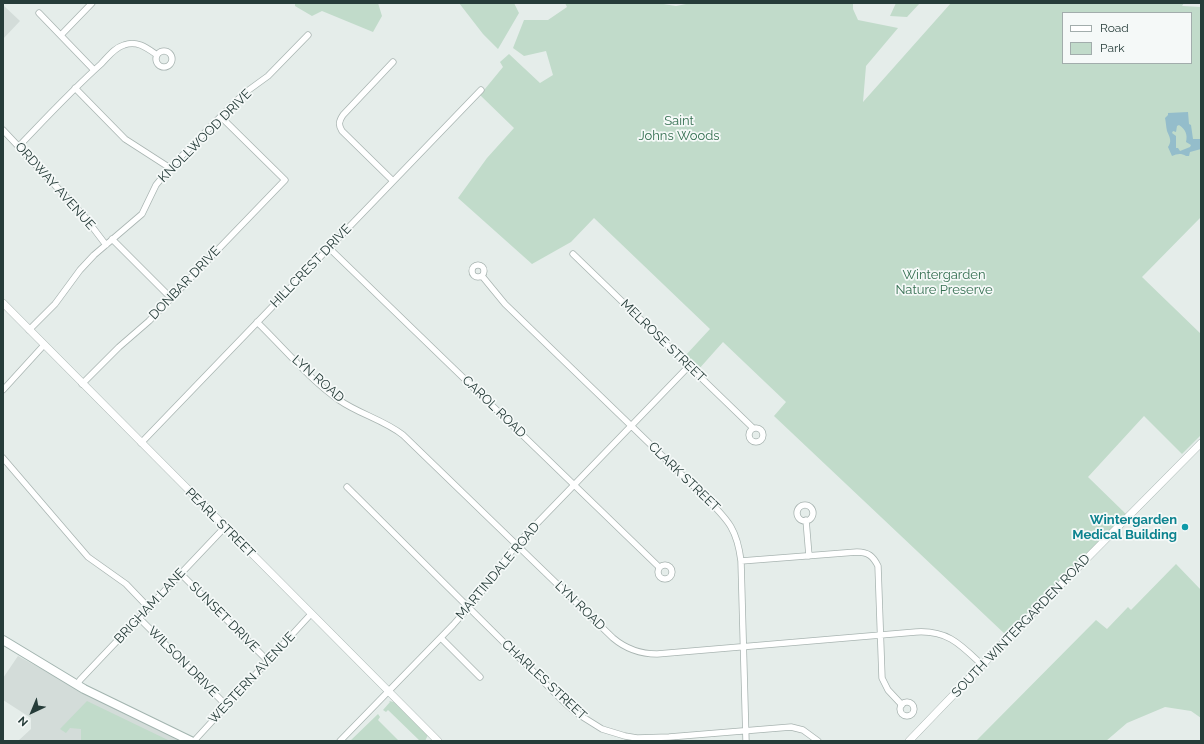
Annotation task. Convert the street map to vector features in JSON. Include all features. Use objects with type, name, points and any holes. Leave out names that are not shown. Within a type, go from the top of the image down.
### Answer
[{"type":"main road","points":[[3,640],[77,685],[191,741]]},
{"type":"street","points":[[61,35],[92,3]]},
{"type":"street","points":[[38,13],[94,70]]},
{"type":"street","name":"KNOLLWOOD DRIVE","points":[[29,330],[62,295],[80,270],[112,239],[142,214],[156,185],[170,168],[246,92],[268,76],[308,35]]},
{"type":"street","points":[[19,146],[75,88],[116,49],[129,43],[143,46],[158,55]]},
{"type":"street","points":[[393,62],[343,115],[339,124],[342,131],[393,181]]},
{"type":"street","points":[[75,88],[125,139],[170,168]]},
{"type":"street","name":"HILLCREST DRIVE","points":[[140,442],[481,90]]},
{"type":"street","name":"DONBAR DRIVE","points":[[82,384],[171,298],[286,180],[221,117]]},
{"type":"street","name":"ORDWAY AVENUE","points":[[3,130],[84,216],[106,245]]},
{"type":"street","points":[[112,239],[171,298]]},
{"type":"street","name":"CAROL ROAD","points":[[328,247],[659,568]]},
{"type":"street","name":"MELROSE STREET","points":[[573,254],[753,428]]},
{"type":"street","name":"CLARK STREET","points":[[482,276],[495,294],[724,516],[730,524],[737,538],[741,561],[746,741]]},
{"type":"street","name":"PEARL STREET","points":[[3,303],[438,741]]},
{"type":"street","name":"LYN ROAD","points":[[257,322],[311,376],[335,397],[349,406],[390,426],[403,436],[613,638],[629,649],[641,653],[653,654],[919,632],[946,636],[959,644],[982,665]]},
{"type":"street","points":[[3,390],[44,345]]},
{"type":"street","name":"MARTINDALE ROAD","points":[[340,741],[441,638],[468,608],[517,544],[689,366]]},
{"type":"street","name":"SOUTH WINTERGARDEN ROAD","points":[[909,741],[1201,443]]},
{"type":"street","points":[[3,458],[80,548],[96,563],[126,584],[148,607]]},
{"type":"street","name":"CHARLES STREET","points":[[347,488],[566,704],[591,724],[625,736],[669,739],[746,730],[791,727],[803,730],[818,741]]},
{"type":"street","points":[[806,520],[808,556]]},
{"type":"street","name":"BRIGHAM LANE","points":[[77,685],[148,607],[225,527]]},
{"type":"street","points":[[741,561],[862,552],[873,558],[878,566],[879,635],[883,682],[890,693],[902,705]]},
{"type":"street","name":"SUNSET DRIVE","points":[[180,573],[268,661]]},
{"type":"street","name":"WESTERN AVENUE","points":[[194,741],[311,614]]},
{"type":"street","name":"WILSON DRIVE","points":[[139,618],[226,706]]},
{"type":"street","points":[[441,638],[480,677]]},
{"type":"shaded area","points":[[3,5],[20,21],[3,39]]},
{"type":"shaded area","points":[[18,656],[89,695],[185,741],[18,741],[31,729],[31,718],[3,700],[3,678]]},
{"type":"green space","points":[[295,3],[378,3],[382,16],[373,32],[322,11],[312,16],[295,6]]},
{"type":"green space","points":[[459,3],[514,3],[519,13],[498,49],[483,34]]},
{"type":"green space","name":"Wintergarden Nature Preserve","points":[[565,3],[657,3],[676,6],[691,3],[853,3],[853,9],[858,20],[898,28],[866,66],[863,102],[951,3],[1184,3],[1182,6],[1201,7],[1201,217],[1142,277],[1201,334],[1201,435],[1182,454],[1144,416],[1088,477],[1127,515],[1007,636],[774,416],[786,402],[723,342],[698,370],[685,356],[710,329],[594,218],[571,242],[532,264],[458,198],[487,158],[514,128],[480,95],[503,67],[500,62],[509,54],[540,83],[553,75],[546,51],[524,56],[513,48],[524,20],[548,20],[567,7]]},
{"type":"green space","points":[[896,3],[920,3],[907,17],[890,16]]},
{"type":"green space","points":[[1176,564],[1201,590],[1201,718],[1191,711],[1165,707],[1127,723],[1106,741],[976,741],[1096,620],[1107,629],[1128,607],[1131,610]]},
{"type":"green space","points":[[87,701],[170,741],[81,741],[81,729],[70,728],[66,733],[60,729]]},
{"type":"green space","points":[[389,701],[394,702],[428,735],[425,741],[420,741],[388,710],[386,712],[383,710],[390,702]]},
{"type":"green space","points":[[378,714],[380,717],[378,720],[399,741],[350,741]]},
{"type":"water","points":[[1188,112],[1189,124],[1191,125],[1193,139],[1201,139],[1201,149],[1190,152],[1189,156],[1179,154],[1172,156],[1168,147],[1170,139],[1165,118],[1168,113]],"holes":[[[1179,125],[1186,134],[1186,142],[1191,145],[1190,147],[1180,151],[1176,148],[1176,136],[1172,133],[1173,131],[1176,132],[1177,126]]]},
{"type":"place","name":"Wintergarden Medical Building","points":[[1185,527]]},
{"type":"park label","name":"Saint Johns Woods","points":[[679,128]]}]
